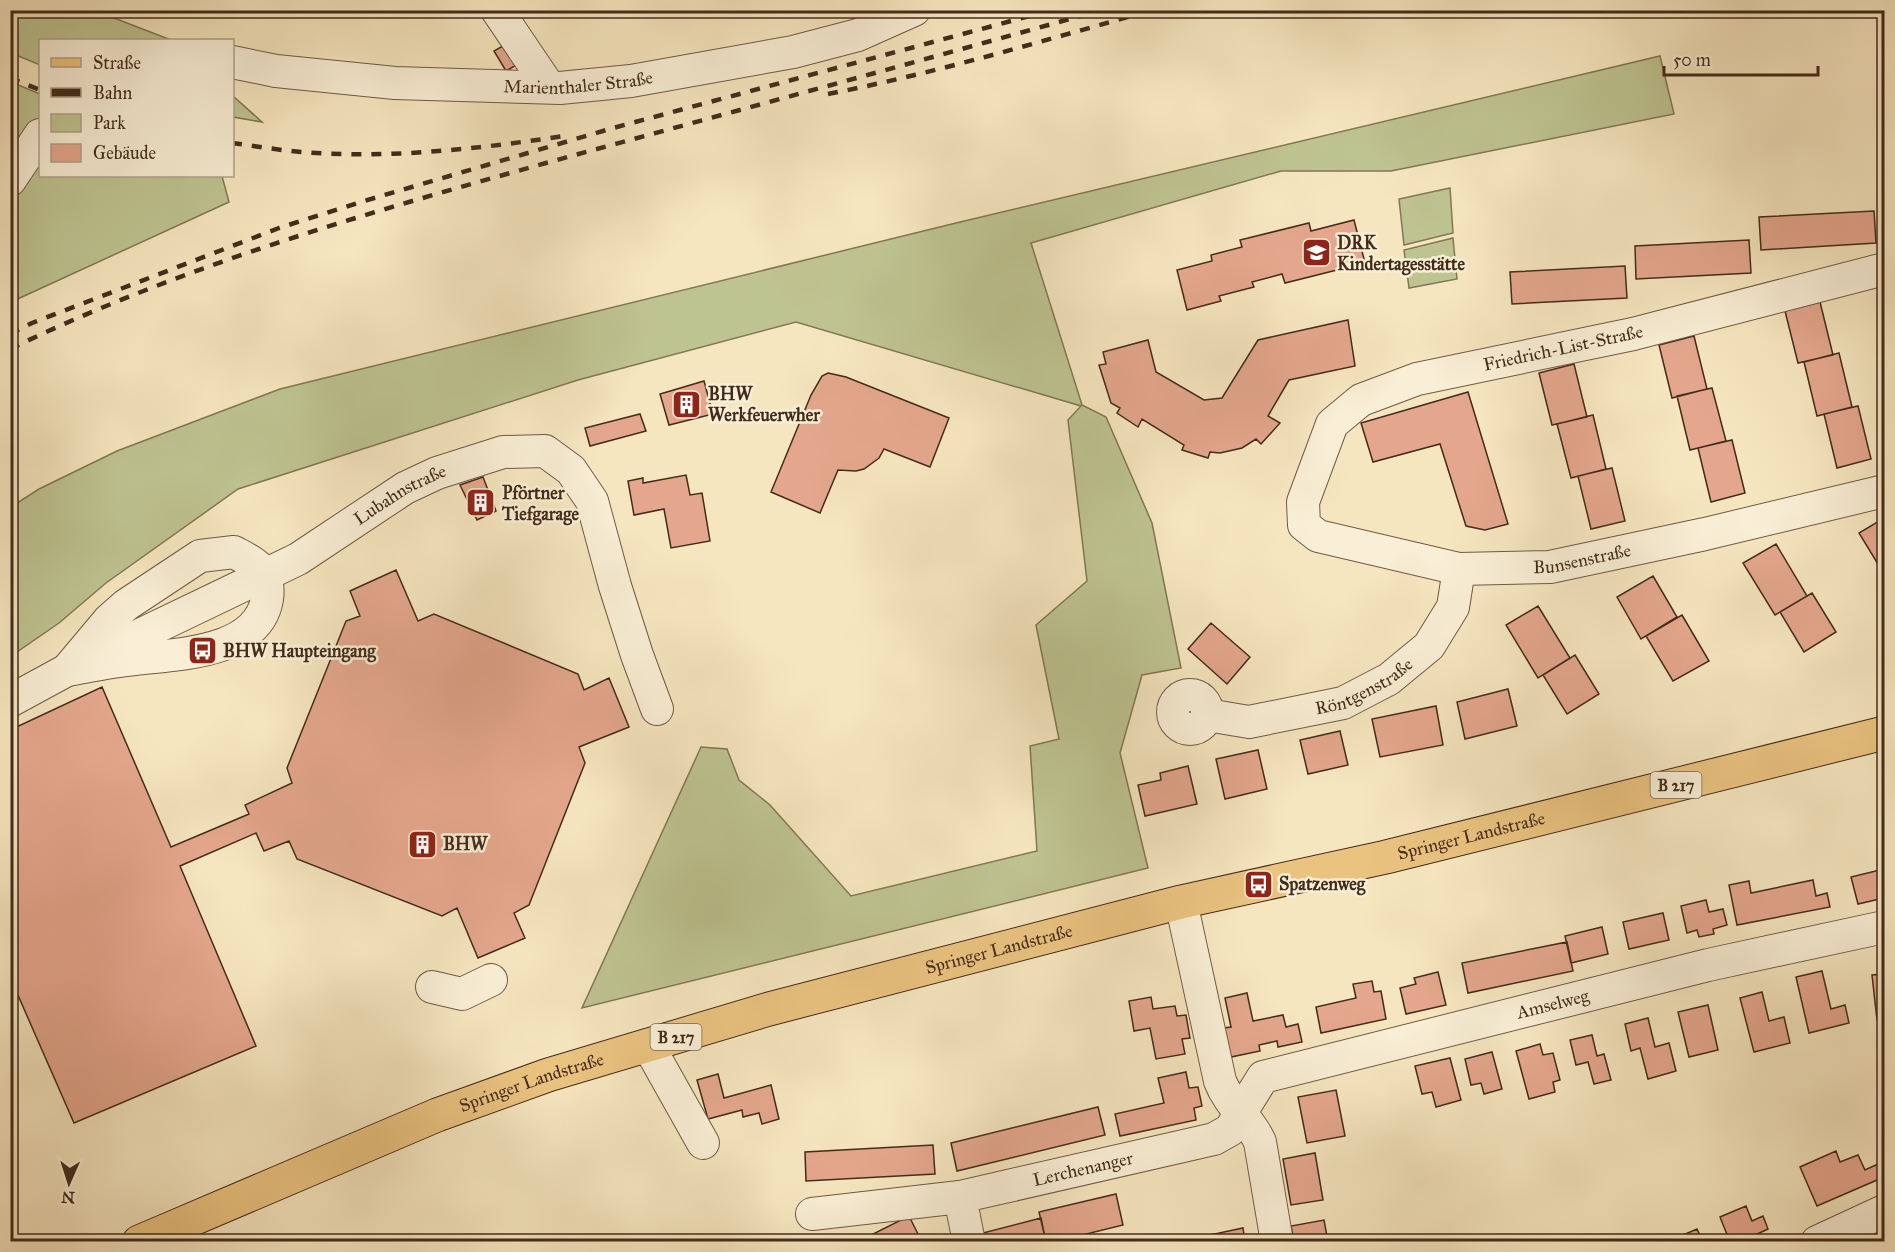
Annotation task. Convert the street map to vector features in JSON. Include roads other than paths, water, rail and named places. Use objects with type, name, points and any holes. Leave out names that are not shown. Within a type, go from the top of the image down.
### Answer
[{"type":"main road","name":"Springer Landstraße","points":[[138,1242],[437,1115],[548,1075],[769,1009],[1181,902],[1386,857],[1884,733]]},
{"type":"street","points":[[497,10],[549,87]]},
{"type":"street","name":"Marienthaler Straße","points":[[234,62],[276,71],[395,83],[549,87],[631,81],[793,52],[858,35],[914,10]]},
{"type":"street","points":[[10,180],[39,136]]},
{"type":"street","name":"Friedrich-List-Straße","points":[[1303,502],[1332,424],[1361,400],[1417,379],[1633,334],[1884,269]]},
{"type":"street","name":"Lubahnstraße","points":[[10,700],[67,670],[298,559],[405,488],[436,473],[503,452],[545,451],[571,470],[592,501],[615,586],[637,656],[657,709]]},
{"type":"street","name":"Bunsenstraße","points":[[1303,502],[1304,525],[1318,536],[1459,569],[1550,567],[1705,534],[1884,491]]},
{"type":"street","points":[[234,552],[260,566],[265,575],[268,588],[261,618],[251,630],[227,642],[202,651],[67,670],[109,620],[126,604],[200,556],[234,552]]},
{"type":"street","name":"Röntgenstraße","points":[[1208,715],[1249,722],[1343,703],[1389,679],[1429,646],[1453,607],[1459,569]]},
{"type":"street","points":[[1181,902],[1220,1082],[1225,1095],[1253,1127],[1260,1142],[1277,1242]]},
{"type":"street","name":"Amselweg","points":[[1242,1114],[1249,1098],[1263,1077],[1708,965],[1884,927]]},
{"type":"street","points":[[432,987],[462,994],[491,980]]},
{"type":"street","points":[[648,1045],[703,1143]]},
{"type":"street","name":"Lerchenanger","points":[[812,1214],[960,1197],[1214,1139],[1230,1130],[1242,1114]]},
{"type":"street","points":[[960,1197],[969,1242]]},
{"type":"street","points":[[1817,1242],[1884,1211]]},
{"type":"railway","points":[[10,334],[32,323],[279,228],[364,201],[613,128],[1052,10]]},
{"type":"railway","points":[[10,349],[147,289],[288,239],[431,195],[1102,10]]},
{"type":"railway","points":[[828,94],[950,66],[1153,10]]},
{"type":"railway","points":[[10,78],[39,90]]},
{"type":"railway","points":[[234,143],[301,152],[367,154],[466,149],[564,136]]},
{"type":"place","name":"DRK Kindertagesstätte","points":[[1316,253]]},
{"type":"place","name":"BHW Werkfeuerwher","points":[[687,404]]},
{"type":"place","name":"Pförtner Tiefgarage","points":[[481,503]]},
{"type":"place","name":"BHW Haupteingang","points":[[202,651]]},
{"type":"place","name":"BHW","points":[[422,844]]},
{"type":"place","name":"Spatzenweg","points":[[1258,884]]}]
